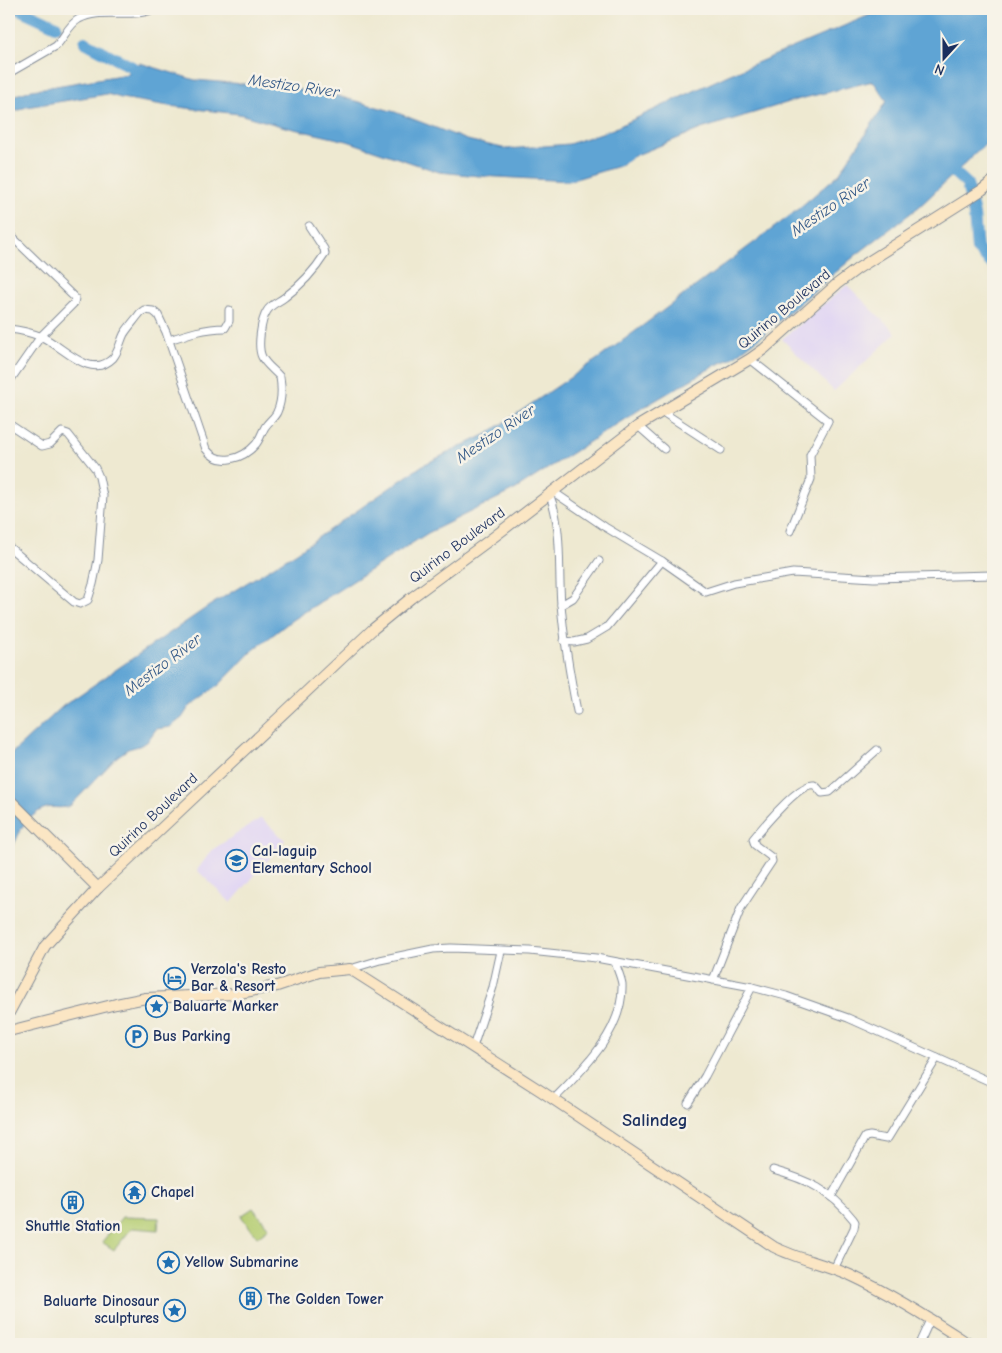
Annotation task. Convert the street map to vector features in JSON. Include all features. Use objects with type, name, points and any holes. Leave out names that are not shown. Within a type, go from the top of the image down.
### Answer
[{"type":"street","points":[[9,73],[56,46],[80,18],[106,14],[140,13],[154,9]]},
{"type":"street","name":"Quirino Boulevard","points":[[9,1012],[45,946],[98,888],[373,629],[411,598],[496,536],[550,492],[638,426],[750,359],[764,349],[837,284],[993,181]]},
{"type":"street","points":[[9,329],[42,335],[82,362],[96,366],[112,359],[118,351],[123,336],[140,313],[149,310],[154,311],[158,315],[169,340],[206,449],[213,457],[223,460],[236,458],[248,452],[256,443],[265,426],[276,414],[280,402],[280,377],[267,364],[260,352],[261,332],[266,312],[309,275],[325,254],[324,249],[309,226]]},
{"type":"street","points":[[9,234],[75,298],[74,303],[42,335],[9,382]]},
{"type":"street","points":[[169,340],[193,332],[212,328],[224,328],[229,321],[229,310]]},
{"type":"street","points":[[750,359],[828,421],[810,455],[810,479],[790,531]]},
{"type":"street","points":[[661,411],[721,450]]},
{"type":"street","points":[[9,424],[42,446],[50,444],[62,432],[68,434],[95,468],[103,496],[98,560],[88,600],[80,604],[74,602],[9,547]]},
{"type":"street","points":[[638,426],[664,449]]},
{"type":"street","points":[[550,492],[662,561],[706,592],[734,583],[794,573],[874,578],[993,575]]},
{"type":"street","points":[[550,492],[558,522],[564,641],[577,711]]},
{"type":"street","points":[[561,605],[573,598],[599,561]]},
{"type":"street","points":[[564,641],[574,642],[587,639],[607,627],[662,561]]},
{"type":"street","points":[[713,980],[741,908],[772,861],[771,857],[755,845],[753,839],[802,789],[815,785],[822,793],[830,792],[877,750]]},
{"type":"street","points":[[9,799],[98,888]]},
{"type":"street","points":[[9,1031],[146,998],[234,994],[277,986],[319,972],[350,969],[380,960],[432,949],[530,951],[576,955],[752,987],[786,996],[848,1018],[993,1083]]},
{"type":"street","points":[[472,1047],[493,987],[501,951]]},
{"type":"street","points":[[553,1100],[587,1064],[608,1034],[618,1012],[622,984],[615,962]]},
{"type":"street","points":[[350,969],[553,1100],[774,1247],[863,1281],[969,1344]]},
{"type":"street","points":[[688,1103],[705,1076],[752,987]]},
{"type":"street","points":[[831,1197],[865,1138],[870,1136],[888,1138],[937,1058]]},
{"type":"street","points":[[773,1170],[810,1182],[831,1197],[855,1222],[854,1228],[834,1269]]},
{"type":"street","points":[[920,1344],[930,1320]]},
{"type":"shaded area","points":[[847,285],[896,333],[834,391],[782,339]]},
{"type":"shaded area","name":"Cal-laguip Elementary School","points":[[261,818],[285,840],[231,903],[197,870],[212,850]]},
{"type":"green space","points":[[253,1208],[269,1228],[257,1237],[241,1216]]},
{"type":"green space","points":[[122,1217],[159,1218],[158,1230],[132,1228],[114,1250],[102,1242]]},
{"type":"water","points":[[884,9],[993,9],[993,137],[920,206],[856,255],[759,338],[731,359],[716,365],[639,410],[516,489],[428,533],[292,620],[251,652],[219,685],[189,707],[182,718],[170,727],[156,729],[147,742],[128,749],[118,756],[71,805],[67,807],[45,808],[39,811],[22,827],[15,843],[9,849],[9,756],[63,706],[209,606],[297,552],[423,465],[487,434],[602,356],[791,215],[839,174],[887,101],[873,81],[796,100],[701,129],[634,156],[619,166],[569,181],[439,172],[347,141],[239,114],[169,106],[107,94],[26,107],[9,114],[9,97],[32,90],[127,74],[140,63],[195,80],[280,87],[334,95],[395,112],[467,140],[507,149],[569,144],[613,129],[728,75]]},
{"type":"waterway","name":"Mestizo River","points":[[19,9],[56,26]]},
{"type":"waterway","name":"Mestizo River","points":[[85,42],[149,76]]},
{"type":"waterway","points":[[942,161],[967,184],[974,215],[977,249],[993,265]]},
{"type":"place","name":"Cal-laguip Elementary School","points":[[236,860]]},
{"type":"place","name":"Verzola's Resto Bar & Resort","points":[[175,978]]},
{"type":"place","name":"Baluarte Marker","points":[[157,1006]]},
{"type":"place","name":"Bus Parking","points":[[137,1036]]},
{"type":"place","name":"Chapel","points":[[135,1192]]},
{"type":"place","name":"Shuttle Station","points":[[73,1203]]},
{"type":"place","name":"Yellow Submarine","points":[[169,1262]]},
{"type":"place","name":"The Golden Tower","points":[[251,1299]]},
{"type":"place","name":"Baluarte Dinosaur sculptures","points":[[175,1310]]},
{"type":"district","name":"Salindeg","points":[[655,1120]]}]
